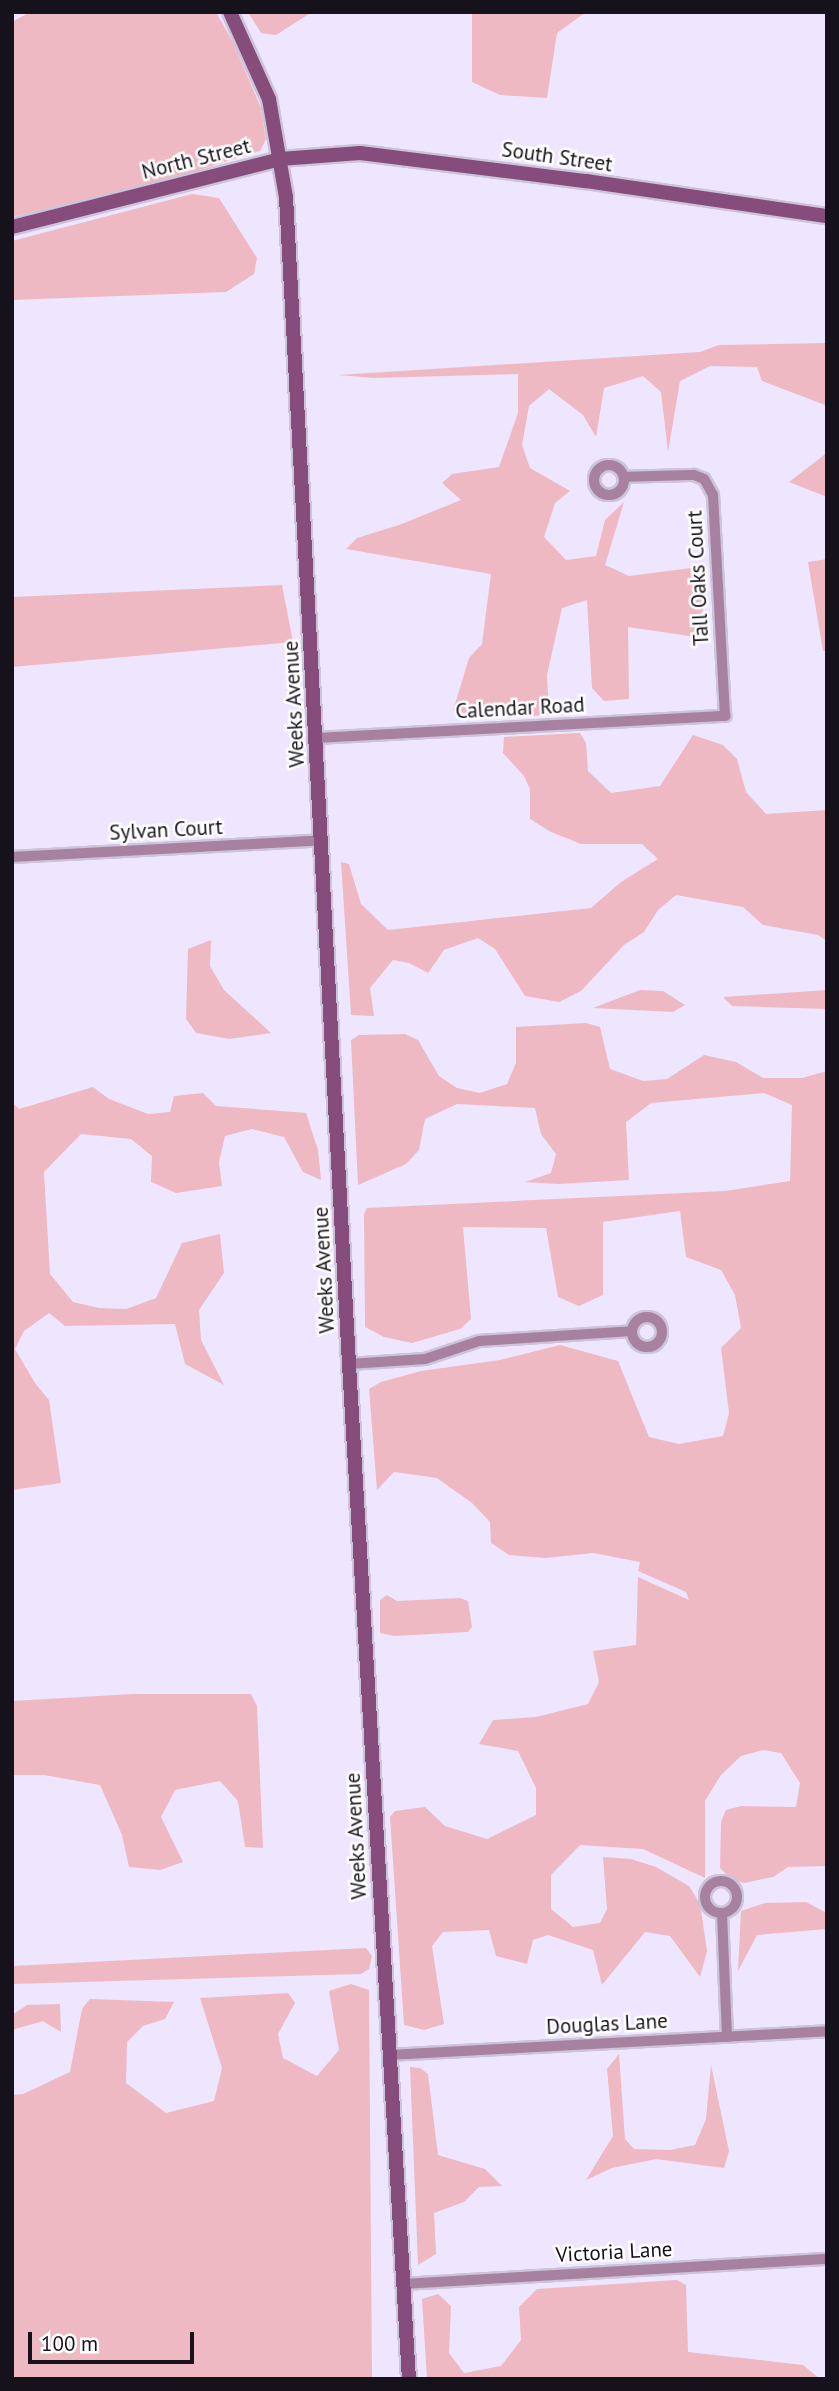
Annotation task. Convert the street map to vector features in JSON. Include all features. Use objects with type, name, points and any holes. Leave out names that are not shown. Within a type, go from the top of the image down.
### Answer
[{"type":"street","name":"North Street","points":[[12,227],[280,159],[269,99],[230,12]]},
{"type":"street","name":"South Street","points":[[280,159],[360,153],[395,156],[827,216]]},
{"type":"street","name":"Weeks Avenue","points":[[280,159],[287,210],[323,840],[349,1364],[409,2379]]},
{"type":"street","name":"Tall Oaks Court","points":[[624,477],[694,475],[704,479],[713,495],[725,716]]},
{"type":"street","name":"Calendar Road","points":[[317,738],[725,716]]},
{"type":"street","name":"Sylvan Court","points":[[12,857],[323,840]]},
{"type":"street","points":[[349,1364],[425,1359],[479,1341],[632,1331]]},
{"type":"street","points":[[722,1913],[727,2036]]},
{"type":"street","name":"Douglas Lane","points":[[389,2055],[827,2031]]},
{"type":"street","name":"Victoria Lane","points":[[404,2284],[827,2259]]},
{"type":"shaded area","points":[[30,12],[216,12],[234,44],[261,108],[266,139],[260,151],[170,179],[12,217],[12,22]]},
{"type":"shaded area","points":[[248,12],[312,12],[276,35],[261,33]]},
{"type":"shaded area","points":[[472,12],[586,12],[557,33],[547,98],[500,95],[472,82]]},
{"type":"shaded area","points":[[192,194],[219,198],[257,258],[254,274],[226,292],[12,300],[12,241]]},
{"type":"shaded area","points":[[827,343],[827,408],[762,381],[757,367],[710,366],[680,381],[668,452],[661,392],[643,376],[604,388],[596,437],[583,415],[549,389],[529,406],[522,445],[530,468],[570,491],[555,503],[544,537],[566,560],[596,556],[605,520],[624,502],[605,565],[629,576],[699,567],[705,603],[696,637],[628,627],[629,699],[604,701],[592,688],[587,600],[562,608],[547,675],[549,715],[495,718],[453,711],[469,658],[482,644],[491,574],[346,549],[357,538],[399,525],[461,500],[442,483],[452,474],[499,467],[518,413],[518,374],[374,378],[338,375],[700,352],[719,345]]},
{"type":"shaded area","points":[[827,451],[827,497],[789,482],[824,455]]},
{"type":"shaded area","points":[[827,559],[827,651],[823,651],[808,562]]},
{"type":"shaded area","points":[[282,585],[293,642],[12,667],[12,597]]},
{"type":"shaded area","points":[[580,733],[586,743],[588,771],[611,793],[660,786],[693,735],[723,745],[737,759],[746,792],[766,814],[827,810],[827,941],[818,935],[763,925],[743,907],[676,895],[658,910],[644,932],[624,945],[581,991],[559,1002],[525,996],[495,949],[478,938],[444,950],[428,973],[409,963],[393,960],[370,988],[374,1016],[351,1015],[341,862],[349,864],[361,904],[388,930],[591,908],[621,882],[658,859],[642,844],[581,844],[551,832],[530,819],[530,789],[524,776],[503,753],[504,737]]},
{"type":"shaded area","points":[[211,940],[210,966],[224,990],[271,1033],[229,1039],[196,1033],[186,1019],[188,949]]},
{"type":"shaded area","points":[[640,990],[663,991],[685,1005],[673,1012],[593,1008]]},
{"type":"shaded area","points":[[827,990],[827,1009],[732,1006],[723,997]]},
{"type":"shaded area","points":[[586,1023],[600,1027],[610,1069],[643,1081],[667,1079],[704,1055],[736,1062],[763,1078],[802,1078],[827,1071],[827,1866],[788,1867],[773,1877],[744,1883],[731,1879],[720,1868],[721,1822],[726,1810],[741,1806],[796,1807],[800,1783],[781,1753],[763,1750],[741,1756],[721,1775],[705,1801],[705,1878],[643,1849],[580,1845],[551,1875],[551,1909],[573,1927],[600,1923],[607,1909],[603,1857],[631,1859],[656,1867],[689,1886],[700,1904],[707,1951],[700,1977],[670,1936],[645,1932],[602,1985],[593,1950],[548,1935],[533,1940],[527,1964],[496,1956],[489,1930],[443,1932],[432,1946],[444,2024],[424,2030],[404,2025],[390,1817],[395,1811],[425,1807],[445,1826],[487,1839],[536,1815],[536,1788],[518,1751],[479,1744],[493,1720],[536,1717],[588,1704],[599,1682],[593,1651],[636,1645],[638,1577],[689,1600],[686,1592],[638,1571],[640,1562],[593,1553],[545,1558],[509,1555],[491,1543],[490,1522],[472,1503],[437,1478],[394,1472],[377,1490],[369,1389],[381,1382],[421,1371],[500,1360],[560,1345],[618,1361],[649,1437],[679,1444],[723,1436],[729,1413],[721,1348],[741,1328],[735,1295],[721,1270],[686,1257],[680,1211],[603,1222],[603,1295],[579,1306],[558,1297],[546,1228],[463,1227],[471,1319],[460,1329],[412,1343],[384,1337],[365,1327],[364,1214],[367,1208],[725,1191],[790,1181],[792,1105],[764,1093],[651,1103],[626,1122],[629,1180],[558,1184],[525,1182],[551,1173],[556,1154],[541,1134],[535,1108],[457,1104],[425,1119],[419,1150],[406,1164],[358,1185],[351,1040],[359,1035],[405,1034],[418,1040],[439,1076],[457,1088],[480,1093],[507,1084],[516,1063],[516,1027]]},
{"type":"shaded area","points":[[93,1087],[109,1099],[148,1114],[170,1112],[174,1096],[203,1093],[216,1106],[306,1113],[318,1150],[321,1180],[303,1172],[284,1137],[252,1129],[225,1136],[219,1162],[222,1186],[176,1193],[151,1182],[152,1156],[131,1139],[81,1134],[44,1172],[50,1274],[73,1302],[99,1308],[126,1309],[156,1298],[182,1243],[220,1234],[224,1273],[199,1310],[201,1340],[224,1385],[185,1364],[175,1324],[65,1326],[49,1313],[24,1331],[15,1349],[35,1383],[49,1400],[61,1483],[12,1490],[12,1102],[19,1109]]},
{"type":"shaded area","points":[[387,1595],[397,1601],[460,1598],[468,1601],[472,1627],[468,1632],[394,1636],[380,1633],[380,1600]]},
{"type":"shaded area","points":[[133,1694],[251,1694],[257,1706],[263,1848],[245,1847],[238,1801],[220,1781],[175,1790],[161,1817],[183,1862],[160,1870],[129,1867],[122,1835],[100,1785],[44,1775],[12,1775],[12,1701]]},
{"type":"shaded area","points":[[806,1902],[827,1913],[827,1929],[757,1935],[738,1971],[741,1911],[765,1903]]},
{"type":"shaded area","points":[[366,1948],[372,1956],[369,1969],[361,1974],[12,1984],[12,1966]]},
{"type":"shaded area","points":[[351,1984],[369,1990],[372,2379],[12,2379],[12,2095],[23,2094],[70,2072],[82,2009],[90,1999],[174,2002],[165,2019],[143,2026],[127,2042],[126,2083],[166,2113],[214,2101],[222,2068],[200,1998],[288,1993],[295,2003],[278,2034],[283,2058],[317,2076],[339,2050],[329,1991]]},
{"type":"shaded area","points":[[60,2004],[61,2032],[43,2021],[12,2030],[12,2015],[27,2005]]},
{"type":"shaded area","points":[[619,2054],[625,2139],[634,2149],[670,2150],[695,2145],[706,2119],[711,2065],[729,2151],[724,2168],[656,2159],[612,2168],[586,2180],[613,2136],[607,2069]]},
{"type":"shaded area","points":[[410,2067],[420,2068],[428,2074],[438,2155],[485,2169],[502,2186],[479,2187],[464,2202],[434,2213],[436,2254],[418,2265]]},
{"type":"shaded area","points":[[677,2280],[686,2285],[688,2352],[803,2365],[820,2379],[427,2379],[422,2299],[438,2294],[451,2306],[449,2353],[464,2373],[501,2366],[521,2340],[519,2307],[537,2289]]}]
